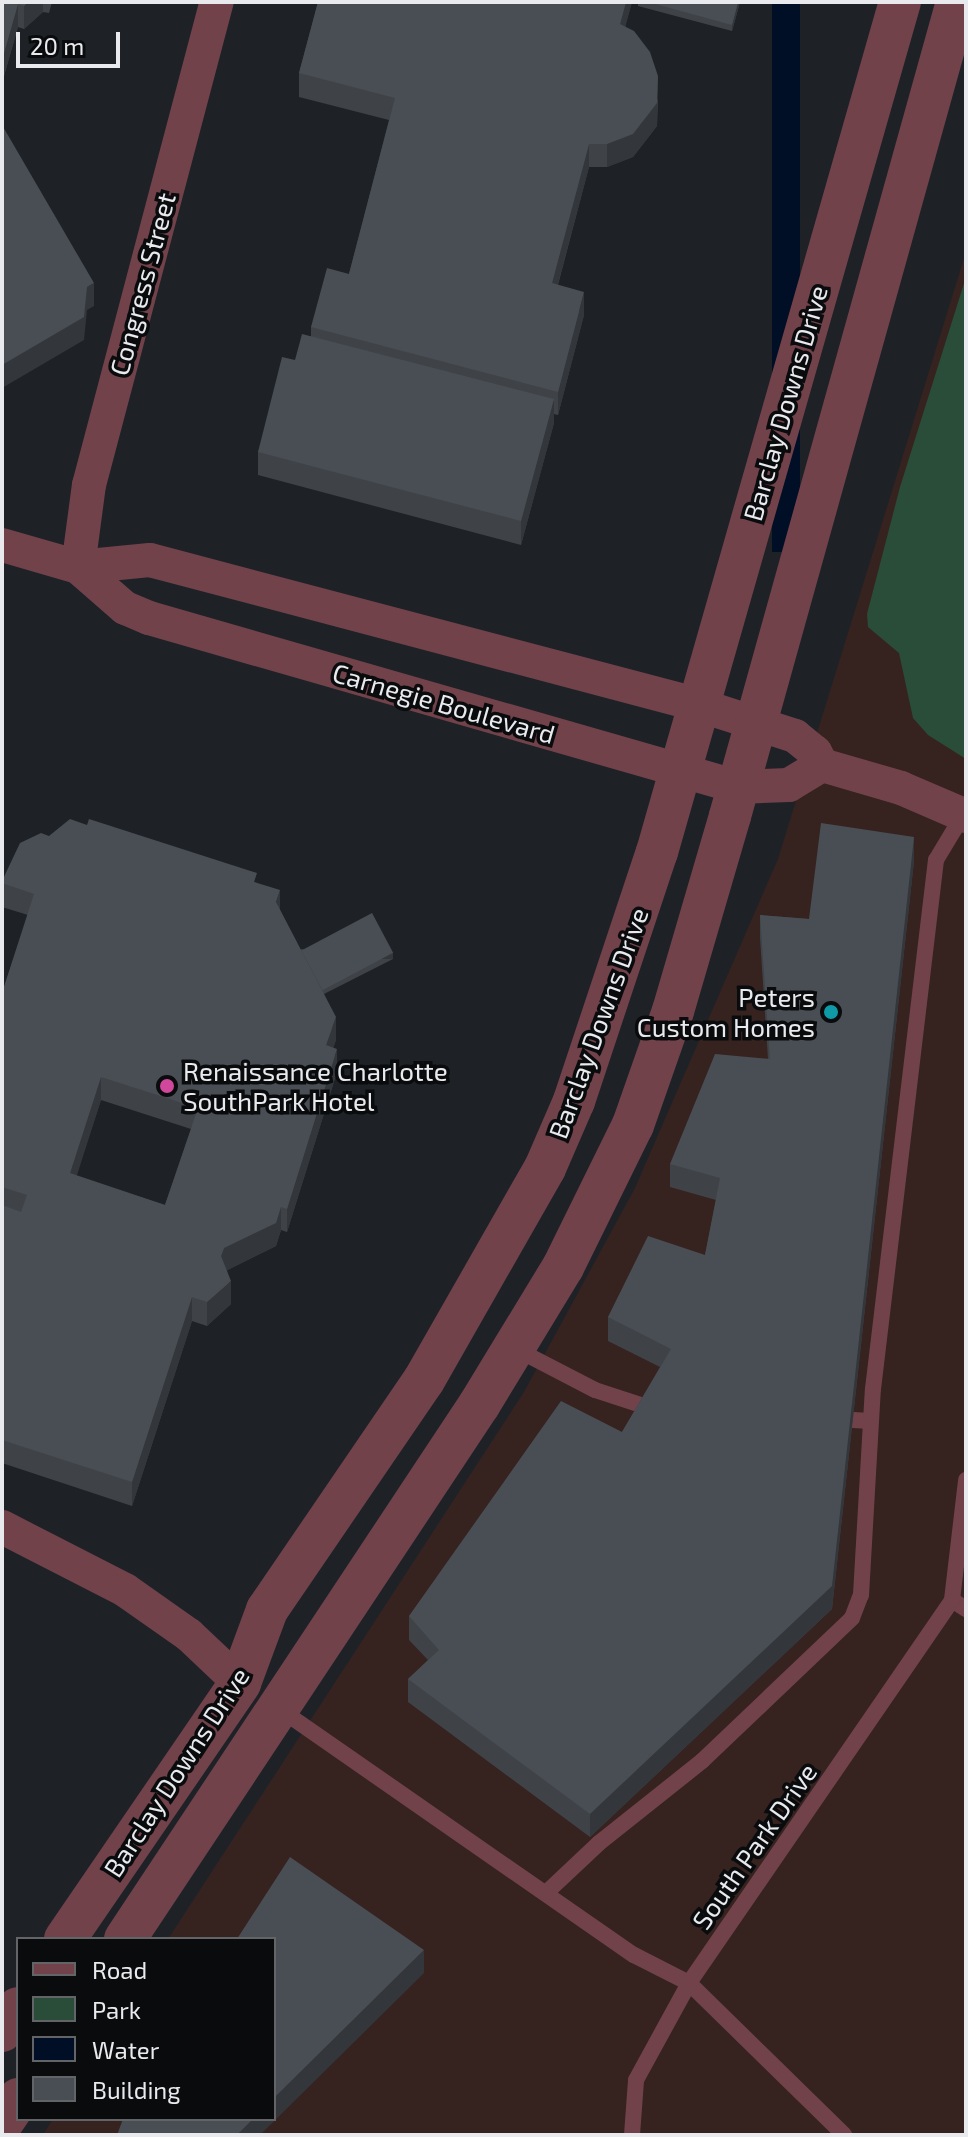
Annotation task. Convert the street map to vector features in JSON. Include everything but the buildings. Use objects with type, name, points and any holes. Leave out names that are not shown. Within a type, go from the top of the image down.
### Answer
[{"type":"street","name":"Congress Street","points":[[78,567],[89,485],[217,2]]},
{"type":"street","name":"Barclay Downs Drive","points":[[66,1937],[240,1683],[267,1610],[424,1380],[545,1168],[617,983],[681,770],[900,2]]},
{"type":"street","name":"Barclay Downs Drive","points":[[126,1937],[281,1710],[514,1348],[563,1267],[633,1125],[673,1011],[757,722],[957,2]]},
{"type":"street","name":"Carnegie Boulevard","points":[[2,545],[78,567],[136,614],[738,787],[789,785],[822,765]]},
{"type":"street","name":"Carnegie Boulevard","points":[[78,567],[124,560],[160,563],[699,705],[757,722],[804,742],[822,765],[910,791],[964,815]]},
{"type":"street","points":[[2,1527],[125,1590],[189,1635],[240,1683],[281,1710]]},
{"type":"street","points":[[2,2031],[16,2011]]},
{"type":"street","points":[[2,2123],[16,2102]]},
{"type":"lane","points":[[547,1892],[599,1843],[702,1761],[852,1618],[861,1595],[871,1421],[936,860],[964,815]]},
{"type":"lane","points":[[514,1348],[595,1390],[650,1408]]},
{"type":"lane","points":[[853,1420],[871,1421]]},
{"type":"lane","name":"South Park Drive","points":[[632,2135],[636,2080],[689,1983],[959,1605],[966,1480]]},
{"type":"lane","points":[[281,1710],[634,1955],[689,1983],[844,2135]]},
{"type":"shaded area","points":[[966,252],[966,2135],[43,2135],[52,2121],[276,2121],[276,1937],[169,1937],[524,1392],[635,1188],[778,859]]},
{"type":"green space","points":[[966,277],[966,759],[928,735],[913,718],[899,653],[868,627],[867,614],[900,487]]},
{"type":"water","points":[[772,2],[800,2],[800,552],[772,552]]},
{"type":"place","name":"Peters Custom Homes","points":[[831,1012]]},
{"type":"place","name":"Renaissance Charlotte SouthPark Hotel","points":[[167,1086]]}]
